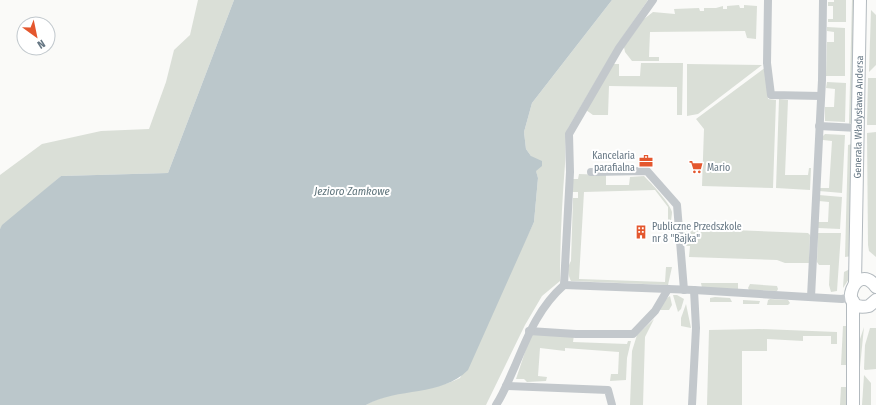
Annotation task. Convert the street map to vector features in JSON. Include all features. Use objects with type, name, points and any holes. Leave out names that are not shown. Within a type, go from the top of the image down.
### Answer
[{"type":"main road","name":"Generała Władysława Andersa","points":[[852,299],[852,288],[855,283],[860,0]]},
{"type":"main road","name":"Generała Władysława Andersa","points":[[856,234],[862,265],[874,284]]},
{"type":"main road","points":[[855,283],[864,280],[874,284]]},
{"type":"main road","points":[[852,299],[860,307],[873,303]]},
{"type":"main road","points":[[852,299],[854,348],[853,405]]},
{"type":"main road","points":[[854,348],[862,315],[873,303]]},
{"type":"street","points":[[496,405],[506,386],[529,331],[541,310],[552,296],[564,285],[570,172],[569,134],[619,48],[653,0]]},
{"type":"street","points":[[768,0],[767,63],[771,95],[821,96]]},
{"type":"street","points":[[811,297],[821,96],[823,0]]},
{"type":"street","points":[[819,126],[858,128]]},
{"type":"street","points":[[591,172],[647,171],[677,205],[684,290]]},
{"type":"street","points":[[570,172],[579,172]]},
{"type":"street","points":[[564,285],[694,290],[852,299]]},
{"type":"street","points":[[529,331],[576,334],[633,334],[655,311],[668,289]]},
{"type":"street","points":[[692,405],[696,328],[694,290]]},
{"type":"street","points":[[506,386],[608,390],[612,405]]},
{"type":"shaded area","points":[[198,0],[234,0],[168,173],[61,176],[0,229],[0,175],[42,144],[101,131],[149,129],[166,82],[174,50],[190,35]]},
{"type":"shaded area","points":[[612,0],[648,0],[617,45],[568,128],[562,208],[560,281],[542,296],[525,325],[486,405],[366,405],[389,396],[449,383],[460,378],[534,222],[538,178],[531,156],[526,149],[524,132],[532,103]]},
{"type":"shaded area","points":[[834,0],[846,0],[846,22],[828,22],[828,19],[833,19],[833,6],[828,6],[828,2],[834,2]]},
{"type":"shaded area","points":[[852,0],[856,0],[855,121],[849,124]]},
{"type":"shaded area","points":[[739,5],[740,8],[744,8],[744,5],[757,6],[756,39],[747,38],[745,31],[650,32],[649,57],[659,57],[659,61],[632,61],[625,52],[624,47],[644,19],[653,12],[675,14],[674,9],[699,8],[700,11],[704,11],[704,8],[716,8],[723,6],[723,9],[727,9],[727,6]]},
{"type":"shaded area","points":[[871,10],[876,15],[876,65],[869,72]]},
{"type":"shaded area","points":[[827,27],[845,28],[845,76],[826,76],[827,42],[834,42],[834,32],[827,31]]},
{"type":"shaded area","points":[[641,63],[683,63],[682,115],[677,115],[677,87],[609,86],[608,115],[593,115],[586,110],[613,64],[619,64],[619,76],[640,76]]},
{"type":"shaded area","points":[[687,64],[762,65],[698,114],[687,116]]},
{"type":"shaded area","points":[[766,67],[768,99],[776,100],[773,188],[702,186],[704,129],[696,119]]},
{"type":"shaded area","points":[[868,78],[876,78],[876,125],[867,125]]},
{"type":"shaded area","points":[[827,82],[846,83],[845,122],[825,121],[825,107],[834,107],[835,89],[826,88]]},
{"type":"shaded area","points":[[779,99],[788,100],[785,175],[808,175],[809,168],[811,168],[810,190],[776,188]]},
{"type":"shaded area","points":[[876,132],[876,257],[869,251],[868,245],[867,133]]},
{"type":"shaded area","points":[[825,134],[845,135],[842,193],[819,191],[819,188],[829,188],[832,141],[823,140],[823,136]]},
{"type":"shaded area","points":[[852,144],[852,256],[845,257],[848,145]]},
{"type":"shaded area","points":[[579,174],[606,175],[606,185],[629,185],[630,177],[644,176],[664,198],[672,212],[671,222],[668,223],[668,207],[655,190],[584,192],[579,279],[665,282],[666,267],[672,267],[668,285],[571,281],[568,271],[571,261],[573,198],[578,198],[578,192],[573,192],[573,179],[578,179]]},
{"type":"shaded area","points":[[819,195],[842,197],[840,229],[818,228],[818,222],[828,222],[829,202],[819,201]]},
{"type":"shaded area","points":[[684,228],[808,233],[810,235],[809,263],[785,263],[777,260],[689,257],[690,246],[684,246]]},
{"type":"shaded area","points":[[818,233],[841,233],[837,291],[831,292],[829,285],[830,265],[819,265],[817,262]]},
{"type":"shaded area","points":[[852,268],[851,276],[843,288],[844,272]]},
{"type":"shaded area","points":[[701,283],[738,283],[738,289],[702,288]]},
{"type":"shaded area","points":[[750,284],[777,286],[778,289],[777,291],[749,290],[748,288]]},
{"type":"shaded area","points":[[673,295],[677,295],[684,299],[681,309],[678,312]]},
{"type":"shaded area","points":[[670,296],[672,305],[669,310],[660,310],[664,300]]},
{"type":"shaded area","points":[[710,298],[730,298],[732,302],[710,302]]},
{"type":"shaded area","points":[[743,300],[760,301],[759,304],[743,304]]},
{"type":"shaded area","points":[[768,300],[788,300],[790,303],[788,305],[767,305]]},
{"type":"shaded area","points":[[686,304],[691,328],[681,326],[681,318]]},
{"type":"shaded area","points":[[654,319],[645,337],[643,405],[630,405],[632,351],[637,335]]},
{"type":"shaded area","points":[[843,326],[849,326],[848,360],[846,365],[841,365]]},
{"type":"shaded area","points":[[864,327],[860,367],[856,367],[859,342]]},
{"type":"shaded area","points":[[870,328],[876,328],[876,369],[865,370],[865,345]]},
{"type":"shaded area","points":[[759,329],[837,332],[837,344],[831,344],[831,336],[803,336],[803,341],[767,339],[767,351],[742,351],[742,405],[707,405],[709,330]]},
{"type":"shaded area","points":[[531,334],[574,335],[573,342],[627,344],[628,341],[631,341],[627,358],[626,380],[610,381],[611,374],[618,374],[619,352],[565,348],[565,351],[540,348],[538,376],[547,377],[546,381],[527,382],[524,379],[516,379]]},
{"type":"shaded area","points":[[864,375],[871,383],[871,405],[862,405]]},
{"type":"shaded area","points":[[841,387],[846,387],[849,405],[840,405]]},
{"type":"water","name":"Jezioro Zamkowe","points":[[234,0],[612,0],[532,103],[524,132],[526,149],[531,156],[542,161],[542,166],[536,171],[538,178],[534,222],[468,370],[457,379],[445,384],[378,399],[366,405],[0,405],[0,229],[2,225],[61,176],[168,173]]},
{"type":"place","name":"Kancelaria parafialna","points":[[646,161]]},
{"type":"place","name":"Mario","points":[[696,167]]},
{"type":"place","name":"Publiczne Przedszkole nr 8 \"Bajka\"","points":[[641,232]]}]
